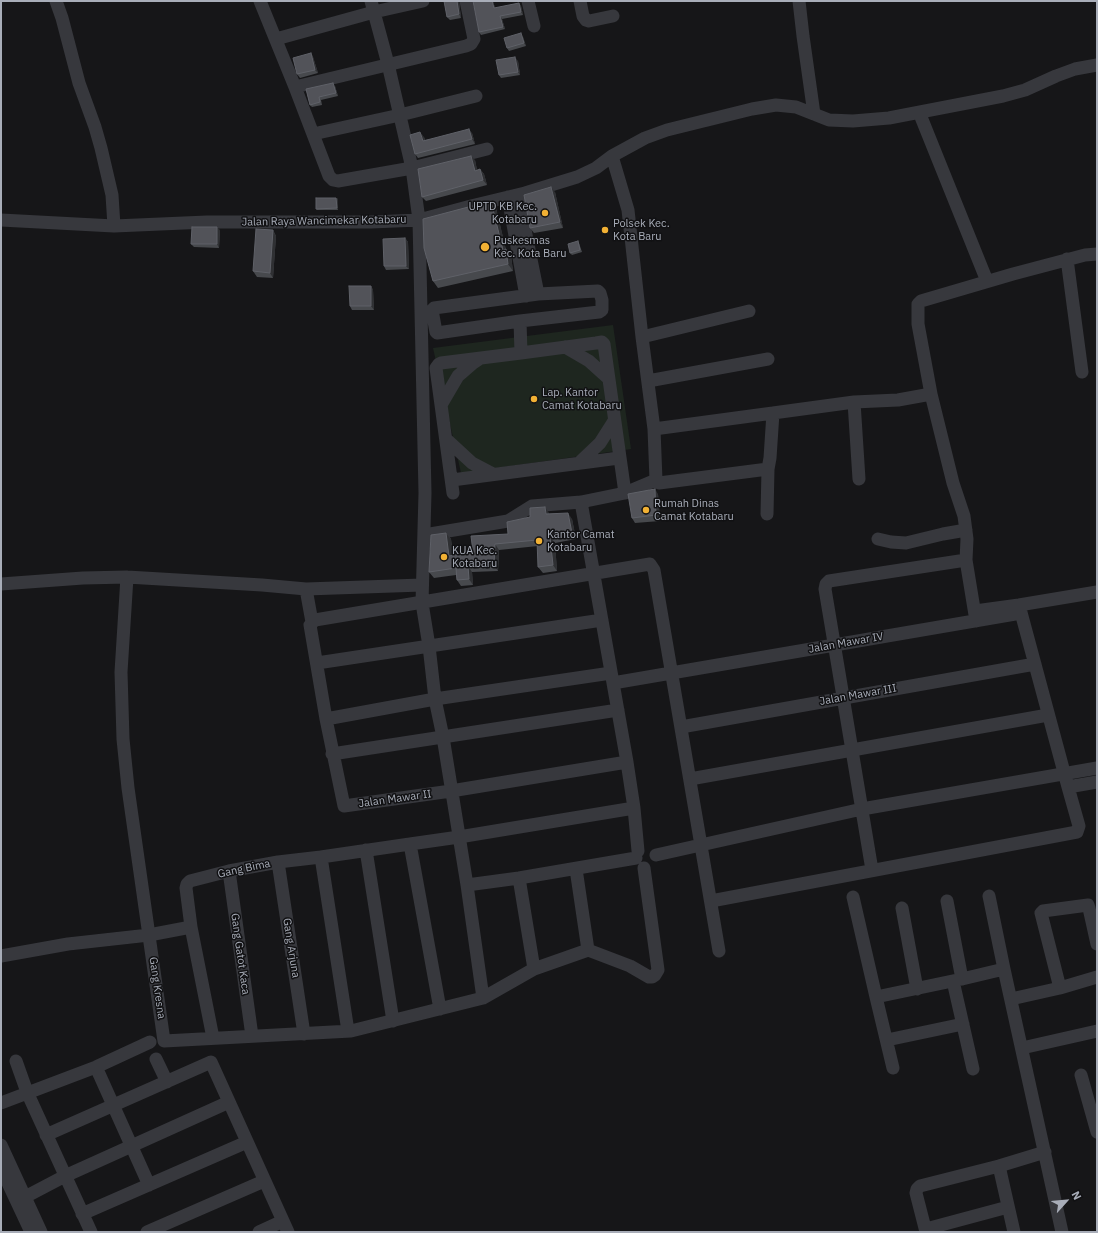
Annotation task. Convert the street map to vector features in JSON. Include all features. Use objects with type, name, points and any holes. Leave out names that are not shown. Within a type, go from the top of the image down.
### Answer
[{"type":"street","points":[[56,1],[79,83],[94,121],[101,148],[112,195],[114,226]]},
{"type":"street","points":[[260,1],[329,176],[333,180],[338,181],[412,168],[487,149]]},
{"type":"street","points":[[276,39],[373,6],[423,1]]},
{"type":"street","points":[[295,87],[471,44],[474,39],[466,1]]},
{"type":"street","points":[[528,1],[534,26]]},
{"type":"street","points":[[580,1],[583,16],[586,20],[589,21],[613,16]]},
{"type":"street","points":[[799,1],[814,114]]},
{"type":"street","points":[[373,6],[412,168],[419,220],[425,493],[422,603],[435,699],[443,737],[467,885],[483,998]]},
{"type":"street","name":"Jalan Raya Wancimekar Kotabaru","points":[[1,220],[114,226],[207,222],[371,222],[419,220],[513,196],[577,177],[596,168],[612,156],[645,138],[667,130],[752,109],[776,105],[796,107],[829,120],[853,121],[889,118],[1003,96],[1025,90],[1075,69],[1097,65]]},
{"type":"street","points":[[313,134],[400,115],[476,96]]},
{"type":"street","points":[[919,112],[987,281]]},
{"type":"street","points":[[612,156],[628,210],[654,429],[656,480]]},
{"type":"street","points":[[513,196],[532,295]]},
{"type":"street","points":[[975,616],[966,560],[967,539],[964,516],[953,483],[931,394],[918,324],[918,304],[921,301],[987,281],[1067,259],[1097,254]]},
{"type":"street","points":[[1067,259],[1082,372]]},
{"type":"street","points":[[598,291],[602,300],[602,310],[599,312],[436,333],[432,310],[434,308],[532,295],[598,291]]},
{"type":"street","points":[[642,337],[749,311]]},
{"type":"street","points":[[520,321],[521,353]]},
{"type":"street","points":[[453,493],[436,368],[439,364],[602,342],[604,344],[625,493]]},
{"type":"street","points":[[565,347],[589,361],[609,379]]},
{"type":"street","points":[[441,405],[458,376],[473,363],[483,358]]},
{"type":"street","points":[[648,382],[768,359]]},
{"type":"street","points":[[654,429],[854,402],[898,400],[931,394]]},
{"type":"street","points":[[854,402],[859,479]]},
{"type":"street","points":[[767,514],[768,469],[773,413]]},
{"type":"street","points":[[579,464],[600,443],[614,421]]},
{"type":"street","points":[[446,439],[472,463],[493,474]]},
{"type":"street","points":[[452,480],[619,458]]},
{"type":"street","points":[[656,480],[660,483],[768,469]]},
{"type":"street","points":[[424,535],[508,521],[532,506],[581,502],[625,493],[656,480]]},
{"type":"street","points":[[213,1038],[348,1031],[393,1021],[483,998],[534,969],[588,950],[630,966],[649,977],[655,975],[658,970],[639,859],[634,808],[627,762],[581,502]]},
{"type":"street","points":[[878,538],[891,542],[906,543],[966,530]]},
{"type":"street","points":[[872,870],[825,589],[826,584],[829,581],[966,560]]},
{"type":"street","points":[[312,622],[315,620],[650,564],[652,567],[672,673],[719,950]]},
{"type":"street","points":[[1,584],[83,578],[127,577],[306,589],[422,586]]},
{"type":"street","name":"Gang Kresna","points":[[127,577],[121,672],[123,739],[128,788],[164,1041],[213,1038]]},
{"type":"street","points":[[306,589],[312,622],[310,625],[332,754],[618,710]]},
{"type":"street","name":"Jalan Mawar IV","points":[[326,719],[435,699],[612,678],[672,673],[835,645],[975,616],[1020,609],[1097,592]]},
{"type":"street","points":[[711,901],[1077,832],[1079,826],[1020,609]]},
{"type":"street","points":[[317,663],[602,620]]},
{"type":"street","name":"Jalan Mawar III","points":[[681,727],[1035,664]]},
{"type":"street","points":[[690,779],[1048,715]]},
{"type":"street","name":"Jalan Mawar II","points":[[332,754],[344,806],[451,792]]},
{"type":"street","points":[[451,792],[627,762]]},
{"type":"street","points":[[639,859],[644,848],[652,849],[656,854],[862,809],[1097,768]]},
{"type":"street","points":[[1068,787],[1097,782]]},
{"type":"street","name":"Gang Bima","points":[[213,1038],[191,927],[186,888],[190,881],[229,871],[278,862],[459,837],[634,808]]},
{"type":"street","points":[[410,844],[440,1009]]},
{"type":"street","points":[[366,850],[393,1021]]},
{"type":"street","points":[[322,857],[348,1031]]},
{"type":"street","points":[[467,885],[639,859]]},
{"type":"street","name":"Gang Arjuna","points":[[278,862],[304,1034]]},
{"type":"street","points":[[576,869],[588,950]]},
{"type":"street","name":"Gang Gatot Kaca","points":[[229,871],[252,1036]]},
{"type":"street","points":[[519,878],[534,969]]},
{"type":"street","points":[[989,896],[1062,1232]]},
{"type":"street","points":[[853,897],[893,1068]]},
{"type":"street","points":[[947,901],[963,1024],[973,1069]]},
{"type":"street","points":[[1060,988],[1041,913],[1043,911],[1088,905],[1097,944]]},
{"type":"street","points":[[902,908],[917,989]]},
{"type":"street","points":[[1,956],[68,944],[149,935],[191,927]]},
{"type":"street","points":[[876,997],[1004,969]]},
{"type":"street","points":[[1011,999],[1060,988],[1097,977]]},
{"type":"street","points":[[887,1040],[963,1024]]},
{"type":"street","points":[[1022,1048],[1097,1031]]},
{"type":"street","points":[[1,1103],[96,1067],[150,1042]]},
{"type":"street","points":[[156,1059],[167,1082]]},
{"type":"street","points":[[16,1061],[27,1092],[91,1232]]},
{"type":"street","points":[[46,1135],[212,1062],[285,1227],[259,1232]]},
{"type":"street","points":[[96,1067],[149,1185]]},
{"type":"street","points":[[1081,1075],[1091,1091],[1097,1132]]},
{"type":"street","points":[[25,1197],[65,1176],[229,1102]]},
{"type":"street","points":[[82,1214],[247,1142]]},
{"type":"street","points":[[1,1145],[41,1232]]},
{"type":"street","points":[[1008,1207],[926,1230],[916,1193],[920,1186],[999,1166],[1044,1152]]},
{"type":"street","points":[[999,1166],[1014,1232]]},
{"type":"street","points":[[1,1168],[31,1232]]},
{"type":"street","points":[[147,1232],[264,1181]]},
{"type":"shaded area","name":"Lap. Kantor Camat Kotabaru","points":[[613,325],[631,449],[461,473],[433,348]]},
{"type":"building","points":[[444,1],[457,1],[459,14],[447,17]]},
{"type":"building","points":[[473,1],[492,1],[494,8],[519,3],[521,12],[500,16],[503,27],[479,32]]},
{"type":"building","points":[[521,33],[524,43],[507,48],[504,38]]},
{"type":"building","points":[[311,53],[315,70],[297,74],[293,58]]},
{"type":"building","points":[[515,57],[518,72],[499,75],[496,60]]},
{"type":"building","points":[[333,83],[336,93],[319,97],[320,102],[310,105],[306,89]]},
{"type":"building","points":[[469,129],[472,139],[415,154],[410,135],[420,132],[423,141]]},
{"type":"building","points":[[471,156],[475,171],[480,169],[483,180],[422,197],[418,169]]},
{"type":"building","name":"UPTD KB Kec. Kotabaru","points":[[551,187],[560,222],[530,228],[524,195]]},
{"type":"building","points":[[316,198],[336,198],[337,208],[316,209]]},
{"type":"building","points":[[491,201],[503,250],[506,249],[508,264],[433,281],[424,248],[423,219]]},
{"type":"building","points":[[192,227],[217,227],[217,244],[191,244]]},
{"type":"building","points":[[256,229],[273,230],[270,273],[253,271]]},
{"type":"building","points":[[405,238],[406,266],[384,266],[383,239]]},
{"type":"building","points":[[578,241],[580,250],[570,253],[568,244]]},
{"type":"building","points":[[349,286],[371,286],[371,306],[350,306]]},
{"type":"building","name":"Rumah Dinas Camat Kotabaru","points":[[655,489],[656,515],[632,518],[628,494]]},
{"type":"building","points":[[545,507],[546,514],[568,513],[572,533],[550,537],[553,565],[538,567],[537,540],[495,544],[494,565],[468,566],[469,579],[457,580],[456,568],[429,572],[431,535],[446,533],[449,556],[473,552],[471,536],[508,534],[507,522],[530,517],[530,508]]},
{"type":"place","name":"UPTD KB Kec. Kotabaru","points":[[545,213]]},
{"type":"place","name":"Polsek Kec. Kota Baru","points":[[605,230]]},
{"type":"place","name":"Puskesmas Kec. Kota Baru","points":[[485,247]]},
{"type":"place","name":"Lap. Kantor Camat Kotabaru","points":[[534,399]]},
{"type":"place","name":"Rumah Dinas Camat Kotabaru","points":[[646,510]]},
{"type":"place","name":"Kantor Camat Kotabaru","points":[[539,541]]},
{"type":"place","name":"KUA Kec. Kotabaru","points":[[444,557]]}]
